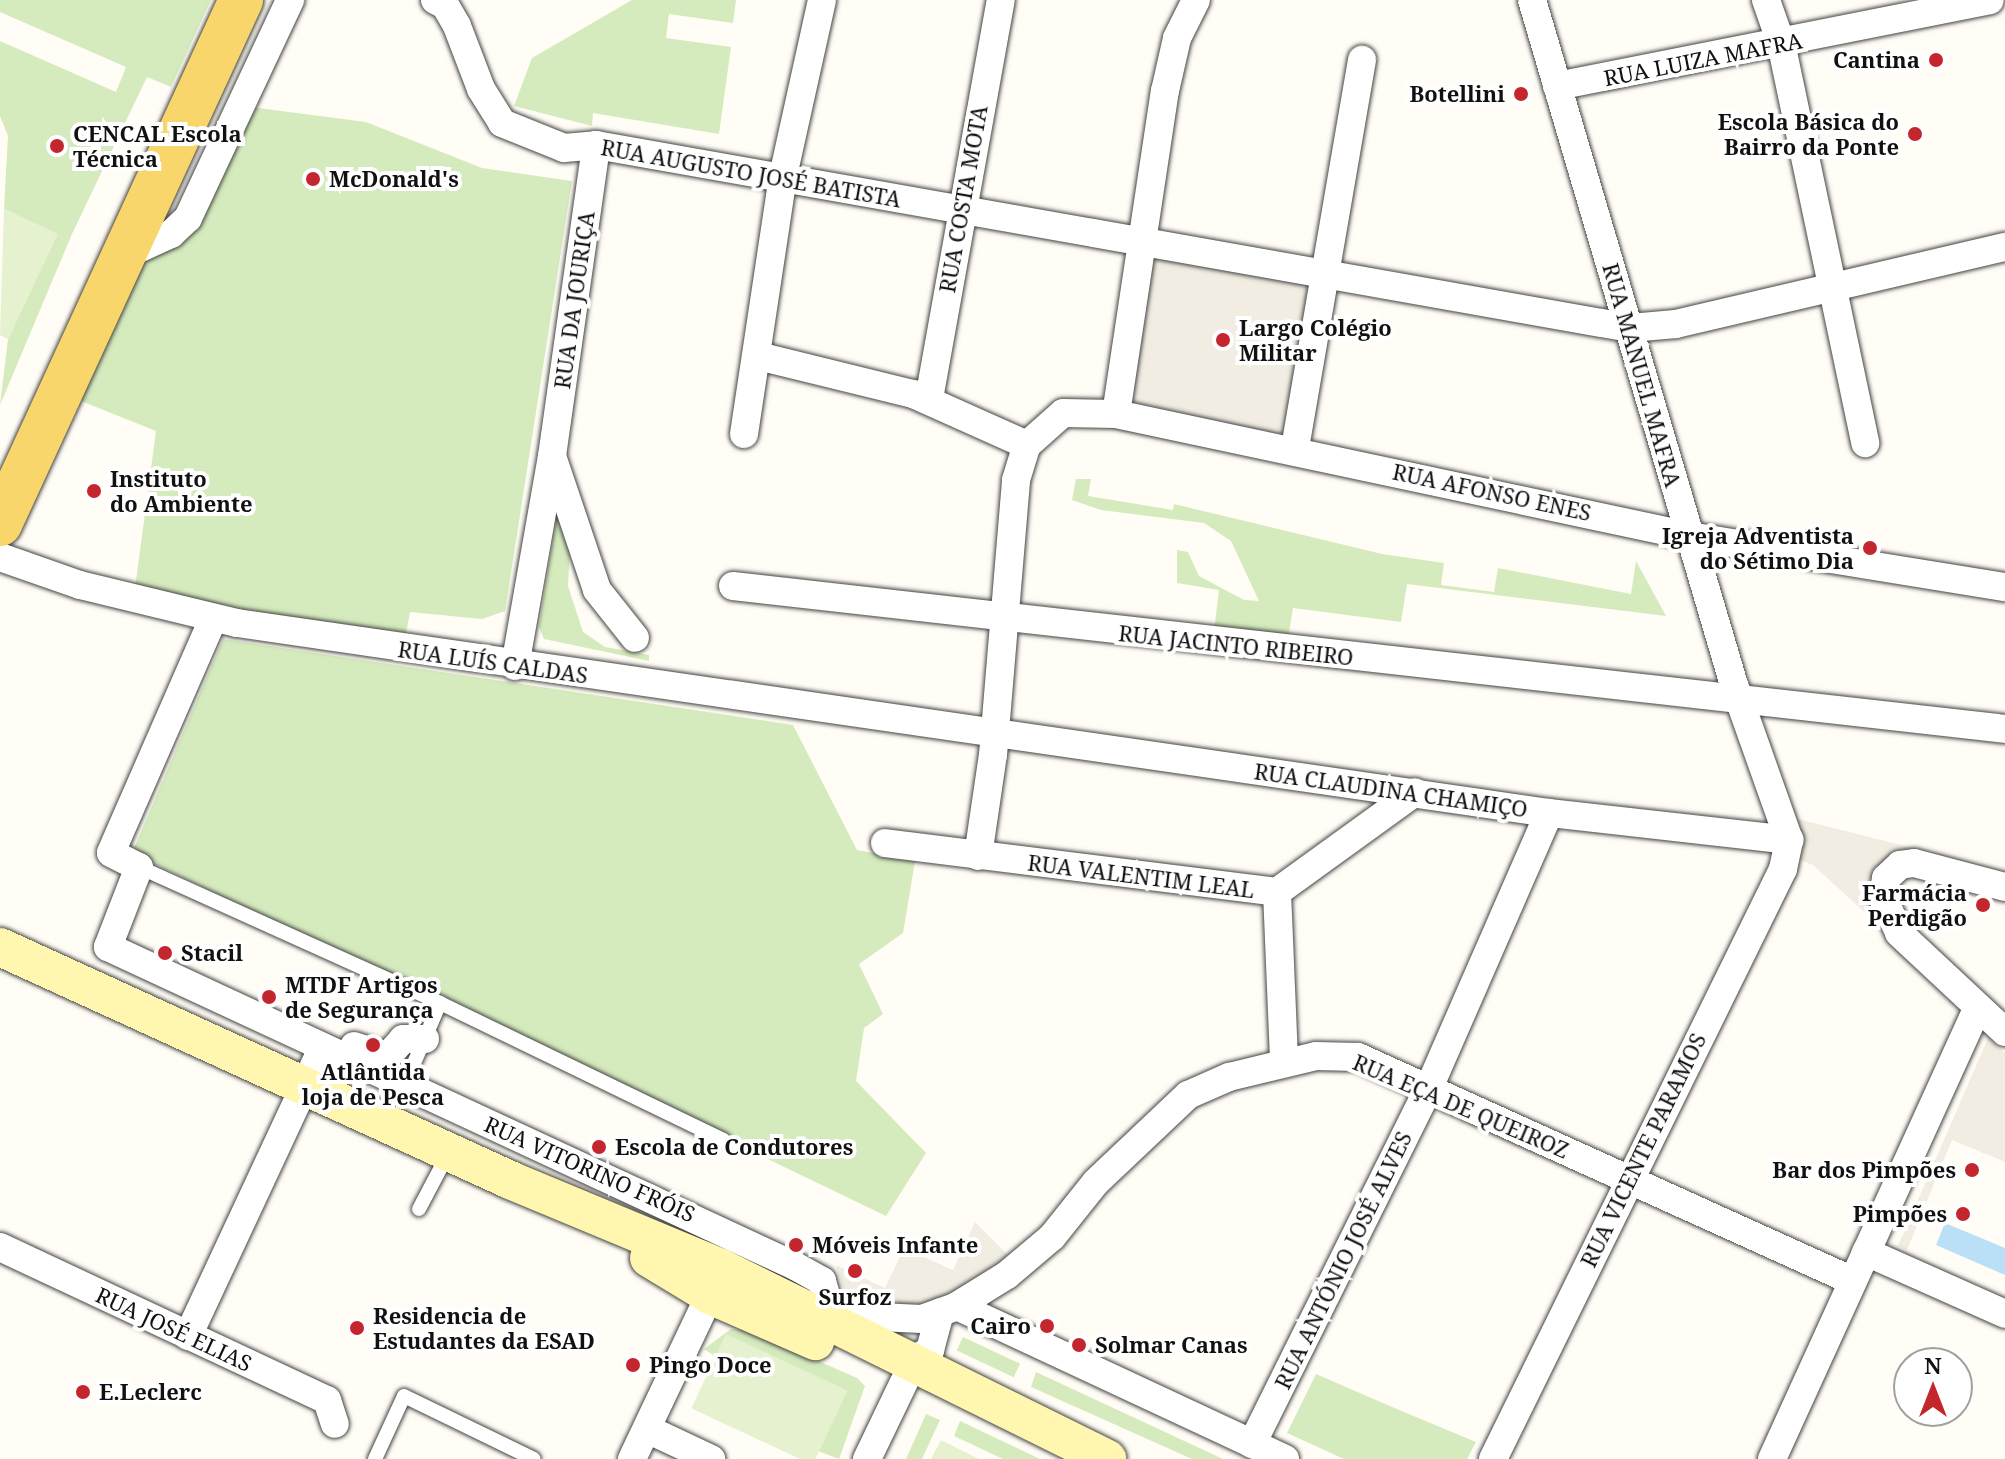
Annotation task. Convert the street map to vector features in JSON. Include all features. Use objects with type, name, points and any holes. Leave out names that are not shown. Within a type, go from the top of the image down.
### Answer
[{"type":"main road","points":[[0,459],[211,0]]},
{"type":"main road","points":[[0,524],[241,0]]},
{"type":"main road","name":"RUA VITORINO FRÓIS","points":[[0,947],[510,1180],[908,1371],[1107,1459]]},
{"type":"main road","name":"RUA VITORINO FRÓIS","points":[[715,1281],[832,1321],[908,1371]]},
{"type":"street","points":[[125,255],[171,234],[188,218],[290,0]]},
{"type":"street","points":[[744,434],[783,176],[822,0]]},
{"type":"street","name":"RUA COSTA MOTA","points":[[929,399],[1001,0]]},
{"type":"street","points":[[1116,414],[1177,38],[1196,0]]},
{"type":"street","name":"RUA MANUEL MAFRA","points":[[1532,0],[1689,536],[1740,702],[1789,840]]},
{"type":"street","points":[[1766,0],[1781,43],[1835,287],[1865,443]]},
{"type":"street","name":"RUA LUIZA MAFRA","points":[[1557,86],[1990,0]]},
{"type":"street","name":"RUA AUGUSTO JOSÉ BATISTA","points":[[443,2],[481,89],[502,123],[564,148],[596,145],[783,176],[962,211],[1630,328],[1676,324],[2005,247]]},
{"type":"street","points":[[1295,448],[1328,275],[1362,60]]},
{"type":"street","name":"RUA DA JOURIÇA","points":[[515,666],[552,456],[596,145]]},
{"type":"street","points":[[758,356],[929,399],[1027,445],[1009,519],[1005,619],[978,856]]},
{"type":"street","name":"RUA AFONSO ENES","points":[[1027,445],[1063,413],[1116,414],[1295,448],[1689,536],[2005,587]]},
{"type":"street","name":"RUA DA JOURIÇA","points":[[552,456],[597,590],[635,638]]},
{"type":"street","name":"RUA LUÍS CALDAS","points":[[0,557],[80,585],[213,619],[515,666],[994,732]]},
{"type":"street","name":"RUA JACINTO RIBEIRO","points":[[733,586],[1740,702],[2005,729]]},
{"type":"street","points":[[213,619],[111,853],[139,867],[120,945],[378,1057],[387,1057],[403,1039],[425,1039]]},
{"type":"street","name":"RUA CLAUDINA CHAMIÇO","points":[[994,732],[1549,813],[1789,840]]},
{"type":"street","name":"RUA VALENTIM LEAL","points":[[885,843],[1277,892],[1415,792]]},
{"type":"street","name":"RUA ANTÓNIO JOSÉ ALVES","points":[[1252,1444],[1428,1090],[1549,813]]},
{"type":"street","name":"RUA VICENTE PARAMOS","points":[[1493,1459],[1627,1178],[1783,869],[1789,840]]},
{"type":"street","points":[[2005,887],[1914,863],[1900,865],[1886,878],[1887,916],[1899,933],[2005,1032]]},
{"type":"street","points":[[1277,892],[1284,1061]]},
{"type":"street","name":"RUA VITORINO FRÓIS","points":[[120,945],[322,1048],[795,1266],[822,1281],[832,1321]]},
{"type":"street","points":[[1772,1459],[1978,1008]]},
{"type":"street","points":[[188,1336],[322,1048]]},
{"type":"street","name":"RUA EÇA DE QUEIROZ","points":[[940,1312],[1007,1275],[1052,1237],[1096,1182],[1188,1095],[1284,1061],[1358,1057],[1853,1281]]},
{"type":"street","points":[[450,1091],[706,1204]]},
{"type":"street","name":"RUA JOSÉ ELIAS","points":[[0,1247],[327,1400],[335,1424]]},
{"type":"street","points":[[1866,1252],[2005,1314]]},
{"type":"street","points":[[632,1459],[715,1281]]},
{"type":"street","points":[[867,1459],[908,1371],[940,1312]]},
{"type":"street","points":[[832,1321],[857,1316],[940,1312],[1285,1459]]},
{"type":"street","points":[[647,1429],[711,1459]]},
{"type":"lane","points":[[139,867],[440,1003],[724,1140]]},
{"type":"lane","points":[[404,1086],[440,1003]]},
{"type":"lane","points":[[419,1209],[449,1152]]},
{"type":"lane","points":[[379,1457],[404,1396],[534,1459]]},
{"type":"green space","name":"CENCAL Escola Técnica","points":[[0,0],[211,0],[171,87],[147,77],[72,234],[0,405],[8,339],[57,234],[4,209],[8,136],[0,116],[0,41],[116,92],[126,67],[0,12]]},
{"type":"green space","points":[[632,0],[736,0],[733,23],[669,14],[666,38],[731,47],[719,134],[593,113],[592,126],[514,106],[532,58]]},
{"type":"green space","points":[[242,106],[366,122],[482,168],[572,181],[505,611],[482,619],[410,612],[403,649],[135,588],[156,431],[61,393],[125,255],[171,234]]},
{"type":"green space","points":[[4,209],[58,234],[8,339],[0,335]]},
{"type":"green space","points":[[1076,479],[1091,479],[1088,496],[1173,510],[1174,504],[1382,554],[1444,563],[1441,585],[1494,592],[1498,568],[1631,594],[1636,561],[1666,616],[1407,584],[1401,622],[1293,608],[1288,639],[1214,631],[1219,590],[1177,583],[1177,550],[1188,552],[1199,576],[1244,600],[1259,601],[1231,541],[1204,523],[1101,510],[1072,500]]},
{"type":"green space","points":[[572,513],[568,586],[583,632],[605,647],[649,655],[649,661],[544,639],[539,627],[557,515]]},
{"type":"green space","points":[[223,639],[793,725],[857,850],[915,861],[903,933],[859,964],[883,1014],[864,1028],[856,1081],[926,1153],[886,1216],[132,853]]},
{"type":"green space","points":[[731,1329],[750,1331],[857,1378],[865,1386],[839,1459],[818,1451],[847,1391],[727,1335],[716,1357],[704,1349]]},
{"type":"green space","points":[[726,1334],[847,1391],[816,1459],[800,1459],[691,1408]]},
{"type":"green space","points":[[963,1337],[1020,1364],[1014,1377],[957,1351]]},
{"type":"green space","points":[[1036,1372],[1223,1459],[1192,1459],[1031,1387]]},
{"type":"green space","points":[[1316,1374],[1476,1442],[1467,1459],[1344,1459],[1287,1433]]},
{"type":"green space","points":[[926,1414],[940,1420],[922,1459],[906,1459]]},
{"type":"green space","points":[[960,1421],[1040,1459],[1003,1459],[954,1436]]},
{"type":"green space","points":[[941,1440],[979,1459],[931,1459]]},
{"type":"shaded area","name":"Largo Colégio Militar","points":[[1130,251],[1338,288],[1307,464],[1099,427]]},
{"type":"shaded area","points":[[1790,817],[1921,850],[1900,865],[1887,916],[1873,920],[1813,865],[1797,859]]},
{"type":"shaded area","points":[[1988,1038],[2005,1053],[2005,1162],[1952,1140],[1907,1250],[1898,1246]]},
{"type":"shaded area","points":[[975,1222],[1008,1255],[979,1281],[937,1306],[870,1308],[853,1300],[842,1286],[836,1265],[885,1288],[904,1248],[953,1270]]},
{"type":"water","points":[[1945,1223],[2005,1248],[2005,1275],[1936,1245]]},
{"type":"place","name":"Cantina","points":[[1936,60]]},
{"type":"place","name":"Botellini","points":[[1521,94]]},
{"type":"place","name":"Escola Básica do Bairro da Ponte","points":[[1915,134]]},
{"type":"place","name":"CENCAL Escola Técnica","points":[[57,146]]},
{"type":"place","name":"McDonald's","points":[[313,179]]},
{"type":"place","name":"Largo Colégio Militar","points":[[1223,340]]},
{"type":"place","name":"Instituto do Ambiente","points":[[94,491]]},
{"type":"place","name":"Igreja Adventista do Sétimo Dia","points":[[1870,548]]},
{"type":"place","name":"Farmácia Perdigão","points":[[1983,905]]},
{"type":"place","name":"Stacil","points":[[165,953]]},
{"type":"place","name":"MTDF Artigos de Segurança","points":[[269,997]]},
{"type":"place","name":"Atlântida loja de Pesca","points":[[373,1045]]},
{"type":"place","name":"Escola de Condutores","points":[[599,1147]]},
{"type":"place","name":"Bar dos Pimpões","points":[[1972,1170]]},
{"type":"place","name":"Pimpões","points":[[1963,1214]]},
{"type":"place","name":"Móveis Infante","points":[[796,1245]]},
{"type":"place","name":"Surfoz","points":[[855,1271]]},
{"type":"place","name":"Cairo","points":[[1047,1326]]},
{"type":"place","name":"Residencia de Estudantes da ESAD","points":[[357,1328]]},
{"type":"place","name":"Solmar Canas","points":[[1079,1345]]},
{"type":"place","name":"Pingo Doce","points":[[633,1365]]},
{"type":"place","name":"E.Leclerc","points":[[83,1392]]}]
